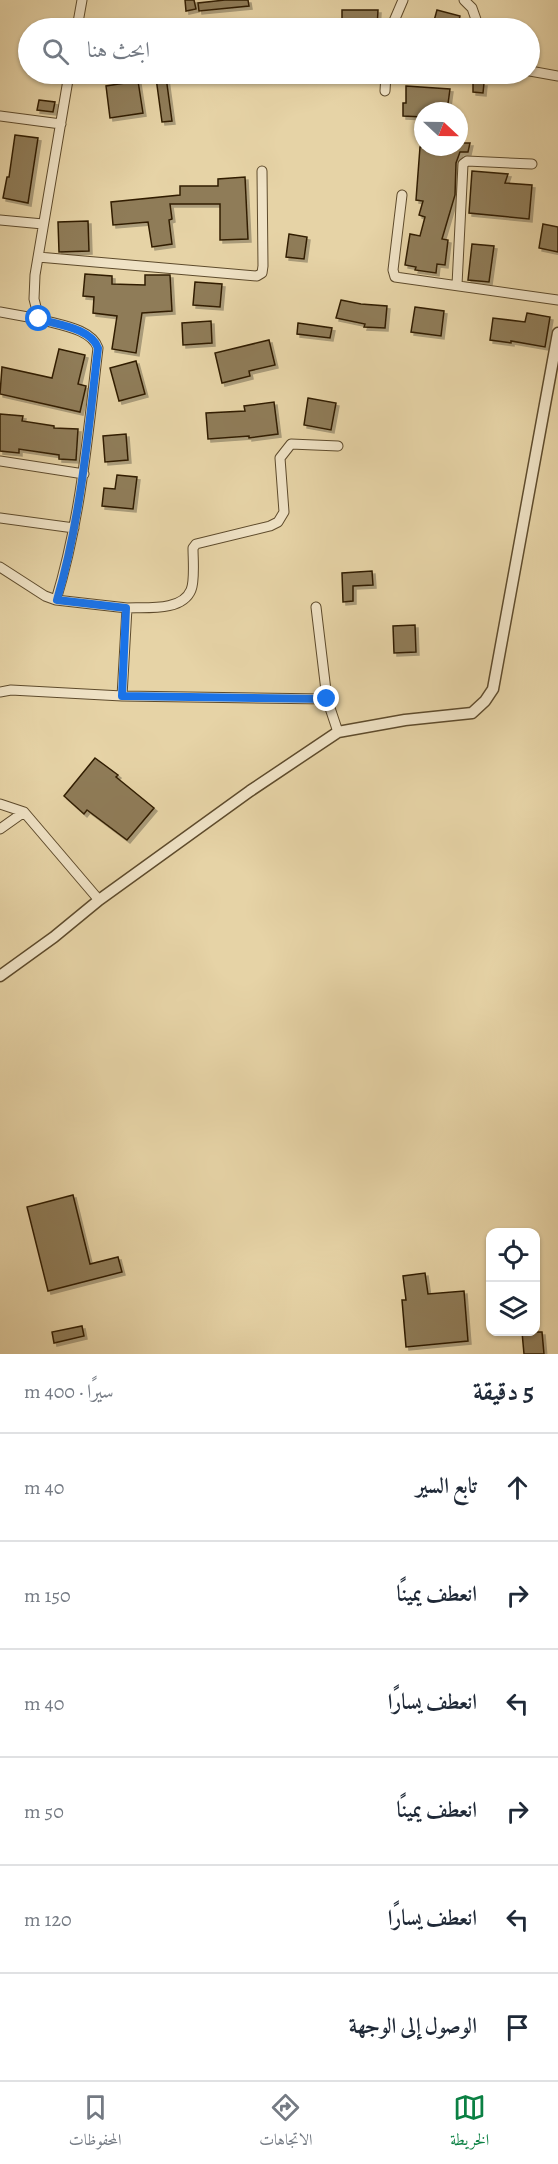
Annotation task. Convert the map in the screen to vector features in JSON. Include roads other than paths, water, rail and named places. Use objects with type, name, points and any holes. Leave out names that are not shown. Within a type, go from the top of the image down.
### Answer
[{"type":"street","points":[[79,18],[82,0]]},
{"type":"street","points":[[395,18],[403,0]]},
{"type":"street","points":[[464,0],[472,8],[476,18]]},
{"type":"street","points":[[540,73],[558,76]]},
{"type":"street","points":[[39,319],[34,299],[38,257],[67,84]]},
{"type":"street","points":[[385,84],[385,91]]},
{"type":"street","points":[[0,116],[61,124]]},
{"type":"street","points":[[457,285],[463,164],[467,160],[532,164]]},
{"type":"street","points":[[38,257],[257,276],[262,273],[263,266],[262,171]]},
{"type":"street","points":[[402,195],[393,270],[395,277],[558,300]]},
{"type":"street","points":[[0,220],[43,224]]},
{"type":"street","points":[[0,312],[39,319],[87,334],[95,340],[98,348],[84,474],[57,600]]},
{"type":"street","points":[[0,976],[54,937],[99,900],[250,791],[338,732],[405,720],[472,713],[485,701],[493,689],[558,333]]},
{"type":"street","points":[[0,567],[45,596],[57,600],[126,608],[173,605],[184,600],[191,590],[193,548],[196,544],[278,522],[284,512],[280,458],[291,444],[338,446]]},
{"type":"street","points":[[0,461],[84,474]]},
{"type":"street","points":[[0,518],[74,528]]},
{"type":"street","points":[[316,607],[327,699],[338,732]]},
{"type":"street","points":[[122,696],[126,608]]},
{"type":"street","points":[[0,692],[10,690],[122,696],[327,699]]},
{"type":"street","points":[[0,804],[24,812],[99,900]]},
{"type":"street","points":[[0,829],[24,812]]}]
